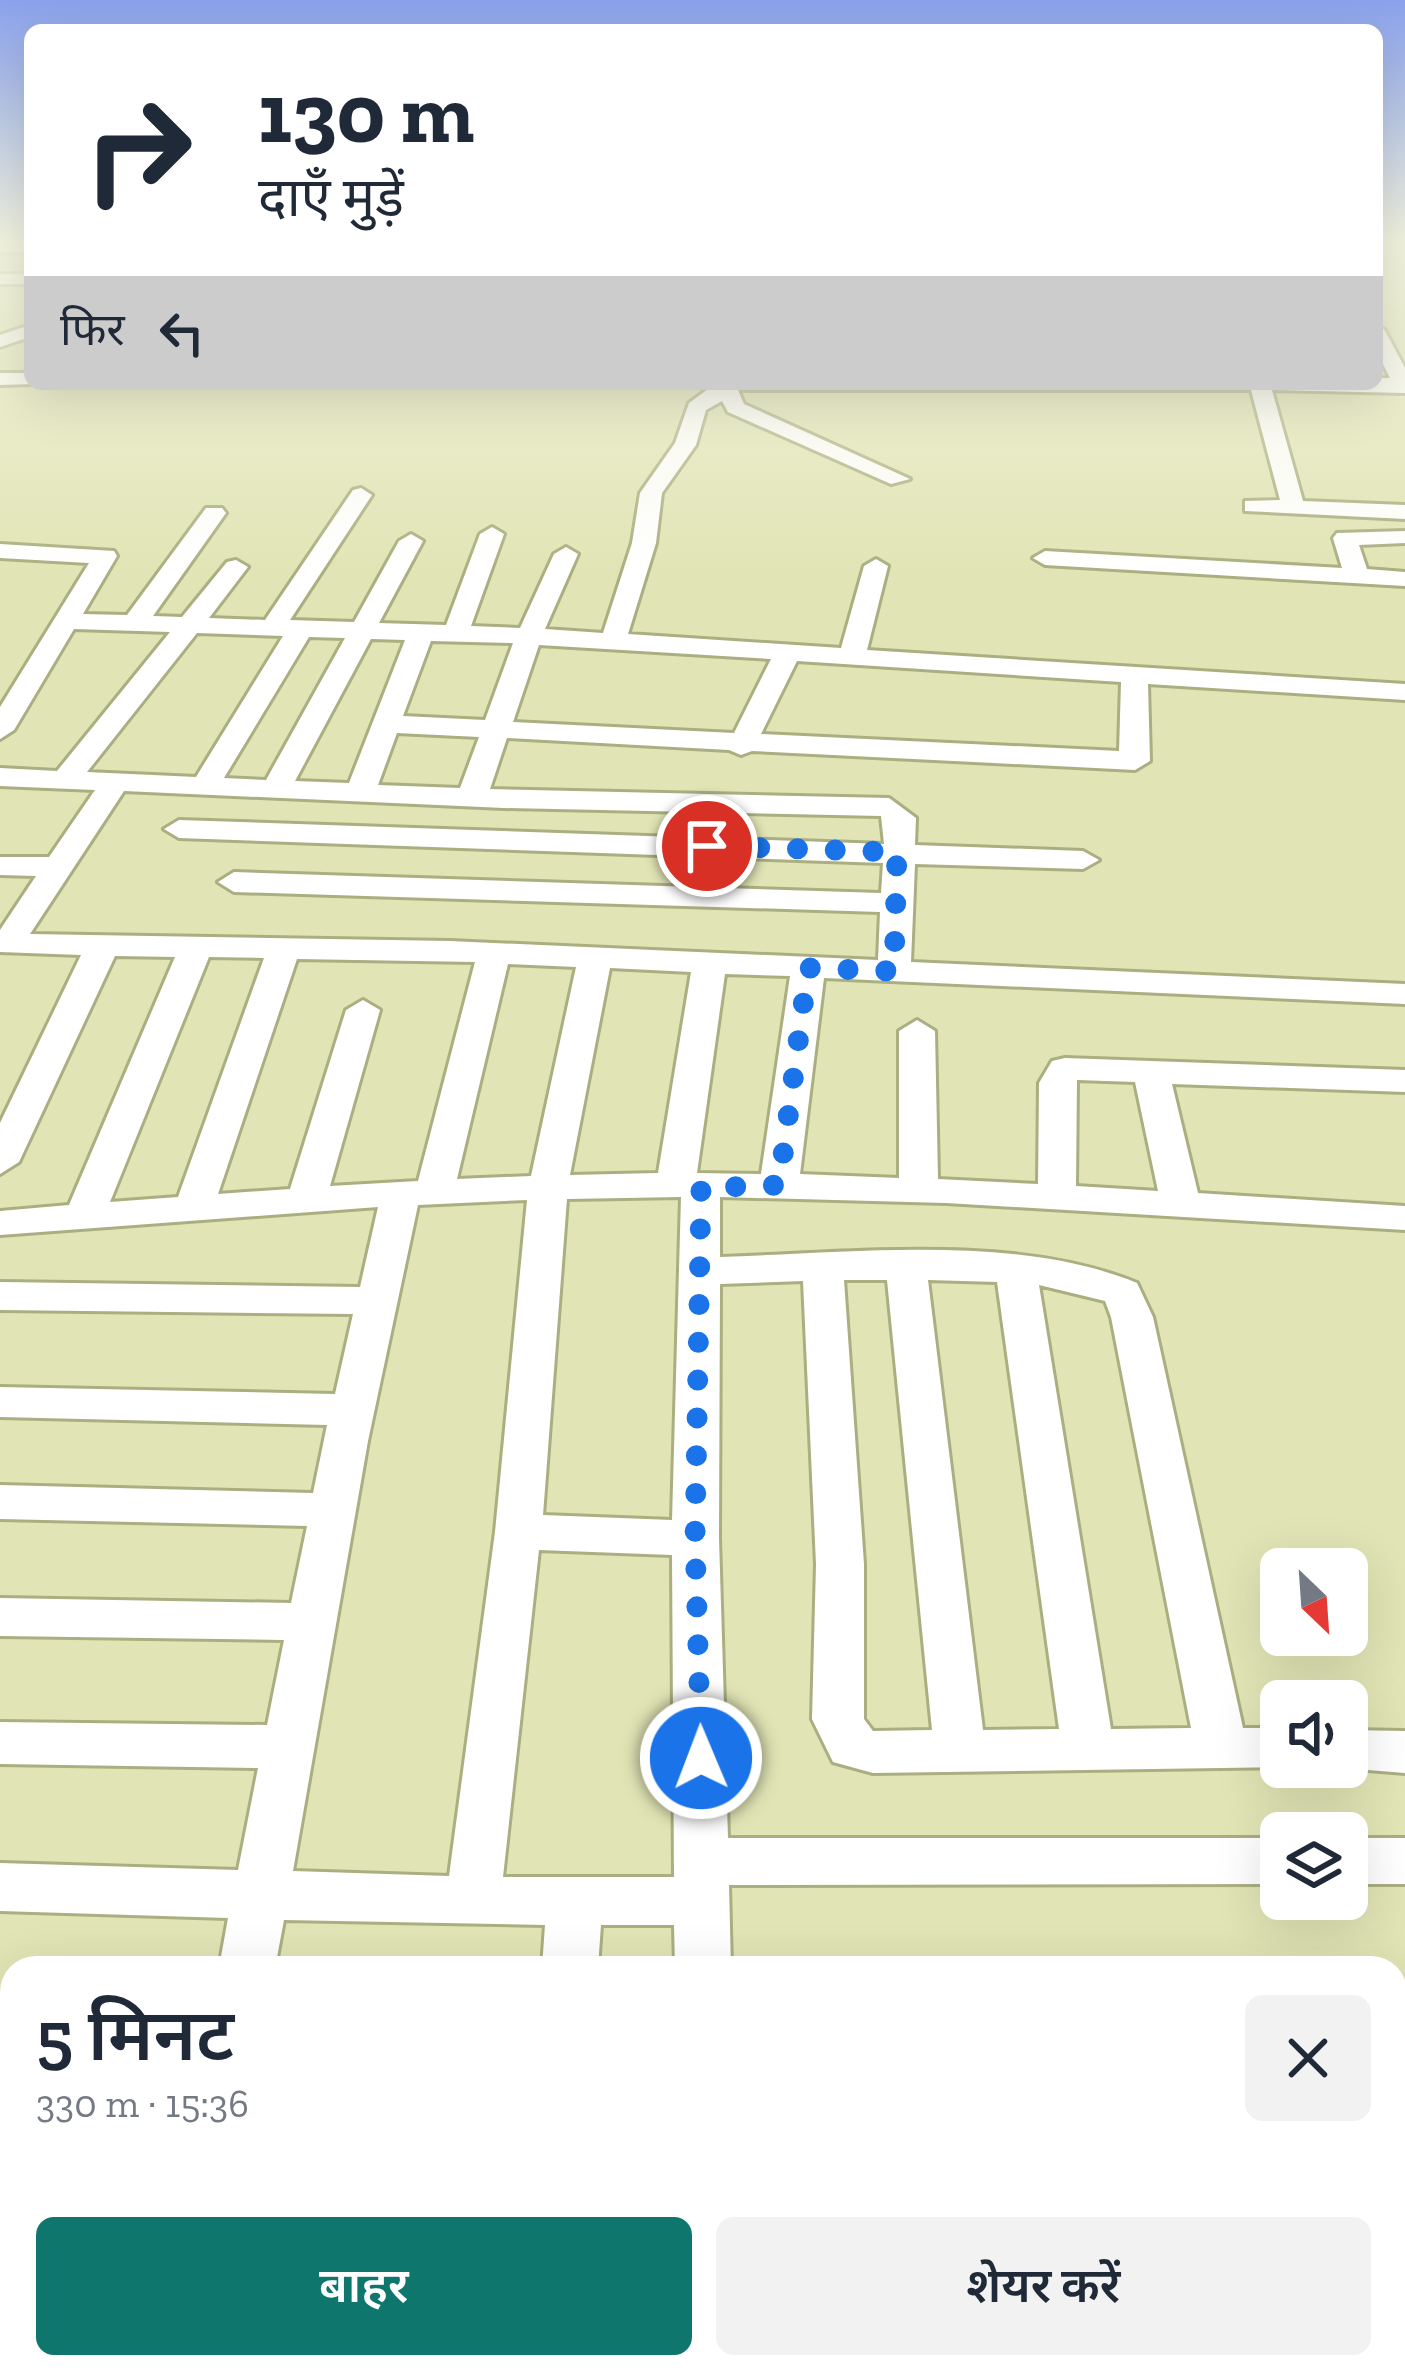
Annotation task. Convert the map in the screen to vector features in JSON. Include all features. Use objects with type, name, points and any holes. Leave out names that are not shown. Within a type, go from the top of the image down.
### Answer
[{"type":"street","points":[[1388,354],[1404,385]]},
{"type":"street","points":[[614,641],[644,543],[651,494],[661,472],[686,445],[696,407],[720,390]]},
{"type":"street","points":[[728,390],[735,408],[898,479]]},
{"type":"street","points":[[1262,390],[1293,507]]},
{"type":"street","points":[[206,784],[361,496]]},
{"type":"street","points":[[1253,506],[1405,512]]},
{"type":"street","points":[[136,621],[214,513]]},
{"type":"street","points":[[456,633],[491,534]]},
{"type":"street","points":[[1357,577],[1345,538],[1405,538]]},
{"type":"street","points":[[277,787],[411,541]]},
{"type":"street","points":[[0,551],[105,556],[13,693],[0,730]]},
{"type":"street","points":[[450,951],[490,838],[494,733],[566,554]]},
{"type":"street","points":[[1045,558],[1405,579]]},
{"type":"street","points":[[852,656],[876,566]]},
{"type":"street","points":[[65,780],[236,567]]},
{"type":"street","points":[[66,620],[530,636],[1405,692]]},
{"type":"street","points":[[361,791],[421,631]]},
{"type":"street","points":[[741,746],[789,651]]},
{"type":"street","points":[[386,724],[741,746],[1135,761],[1135,674]]},
{"type":"street","points":[[0,777],[488,798],[889,806],[900,812],[894,971]]},
{"type":"street","points":[[115,782],[8,944],[450,951],[1405,994]]},
{"type":"street","points":[[179,829],[1083,860]]},
{"type":"street","points":[[0,866],[58,868]]},
{"type":"street","points":[[234,882],[893,903]]},
{"type":"street","points":[[0,1162],[103,945]]},
{"type":"street","points":[[84,1216],[196,947]]},
{"type":"street","points":[[194,1207],[284,949]]},
{"type":"street","points":[[249,1956],[353,1409],[378,1301],[418,1194],[494,954]]},
{"type":"street","points":[[473,1901],[518,1532],[548,1189],[595,958]]},
{"type":"street","points":[[704,1956],[695,1538],[703,1271],[688,1186],[709,964]]},
{"type":"street","points":[[779,1185],[808,968]]},
{"type":"street","points":[[306,1201],[363,1010]]},
{"type":"street","points":[[917,1031],[920,1189]]},
{"type":"street","points":[[1057,1199],[1058,1074],[1081,1067],[1405,1081]]},
{"type":"street","points":[[1151,1071],[1181,1204]]},
{"type":"street","points":[[0,1223],[418,1194],[779,1185],[1405,1218]]},
{"type":"street","points":[[703,1271],[906,1267],[1086,1277],[1111,1285],[1127,1301],[1221,1748]]},
{"type":"street","points":[[906,1267],[960,1751]]},
{"type":"street","points":[[823,1268],[840,1564],[841,1731],[850,1747],[873,1752],[1260,1749]]},
{"type":"street","points":[[1016,1271],[1088,1749]]},
{"type":"street","points":[[0,1296],[378,1301]]},
{"type":"street","points":[[0,1402],[353,1409]]},
{"type":"street","points":[[0,1502],[334,1510]]},
{"type":"street","points":[[518,1532],[695,1538]]},
{"type":"street","points":[[0,1618],[315,1622]]},
{"type":"street","points":[[0,1743],[292,1747]]},
{"type":"street","points":[[1368,1751],[1405,1752]]},
{"type":"street","points":[[1368,1861],[1405,1861]]},
{"type":"street","points":[[0,1887],[575,1901],[703,1881],[1260,1862]]},
{"type":"street","points":[[572,1956],[575,1901]]},
{"type":"route","points":[[701,1758],[695,1538],[701,1188],[779,1185],[808,968],[894,971],[897,852],[707,846]]}]
